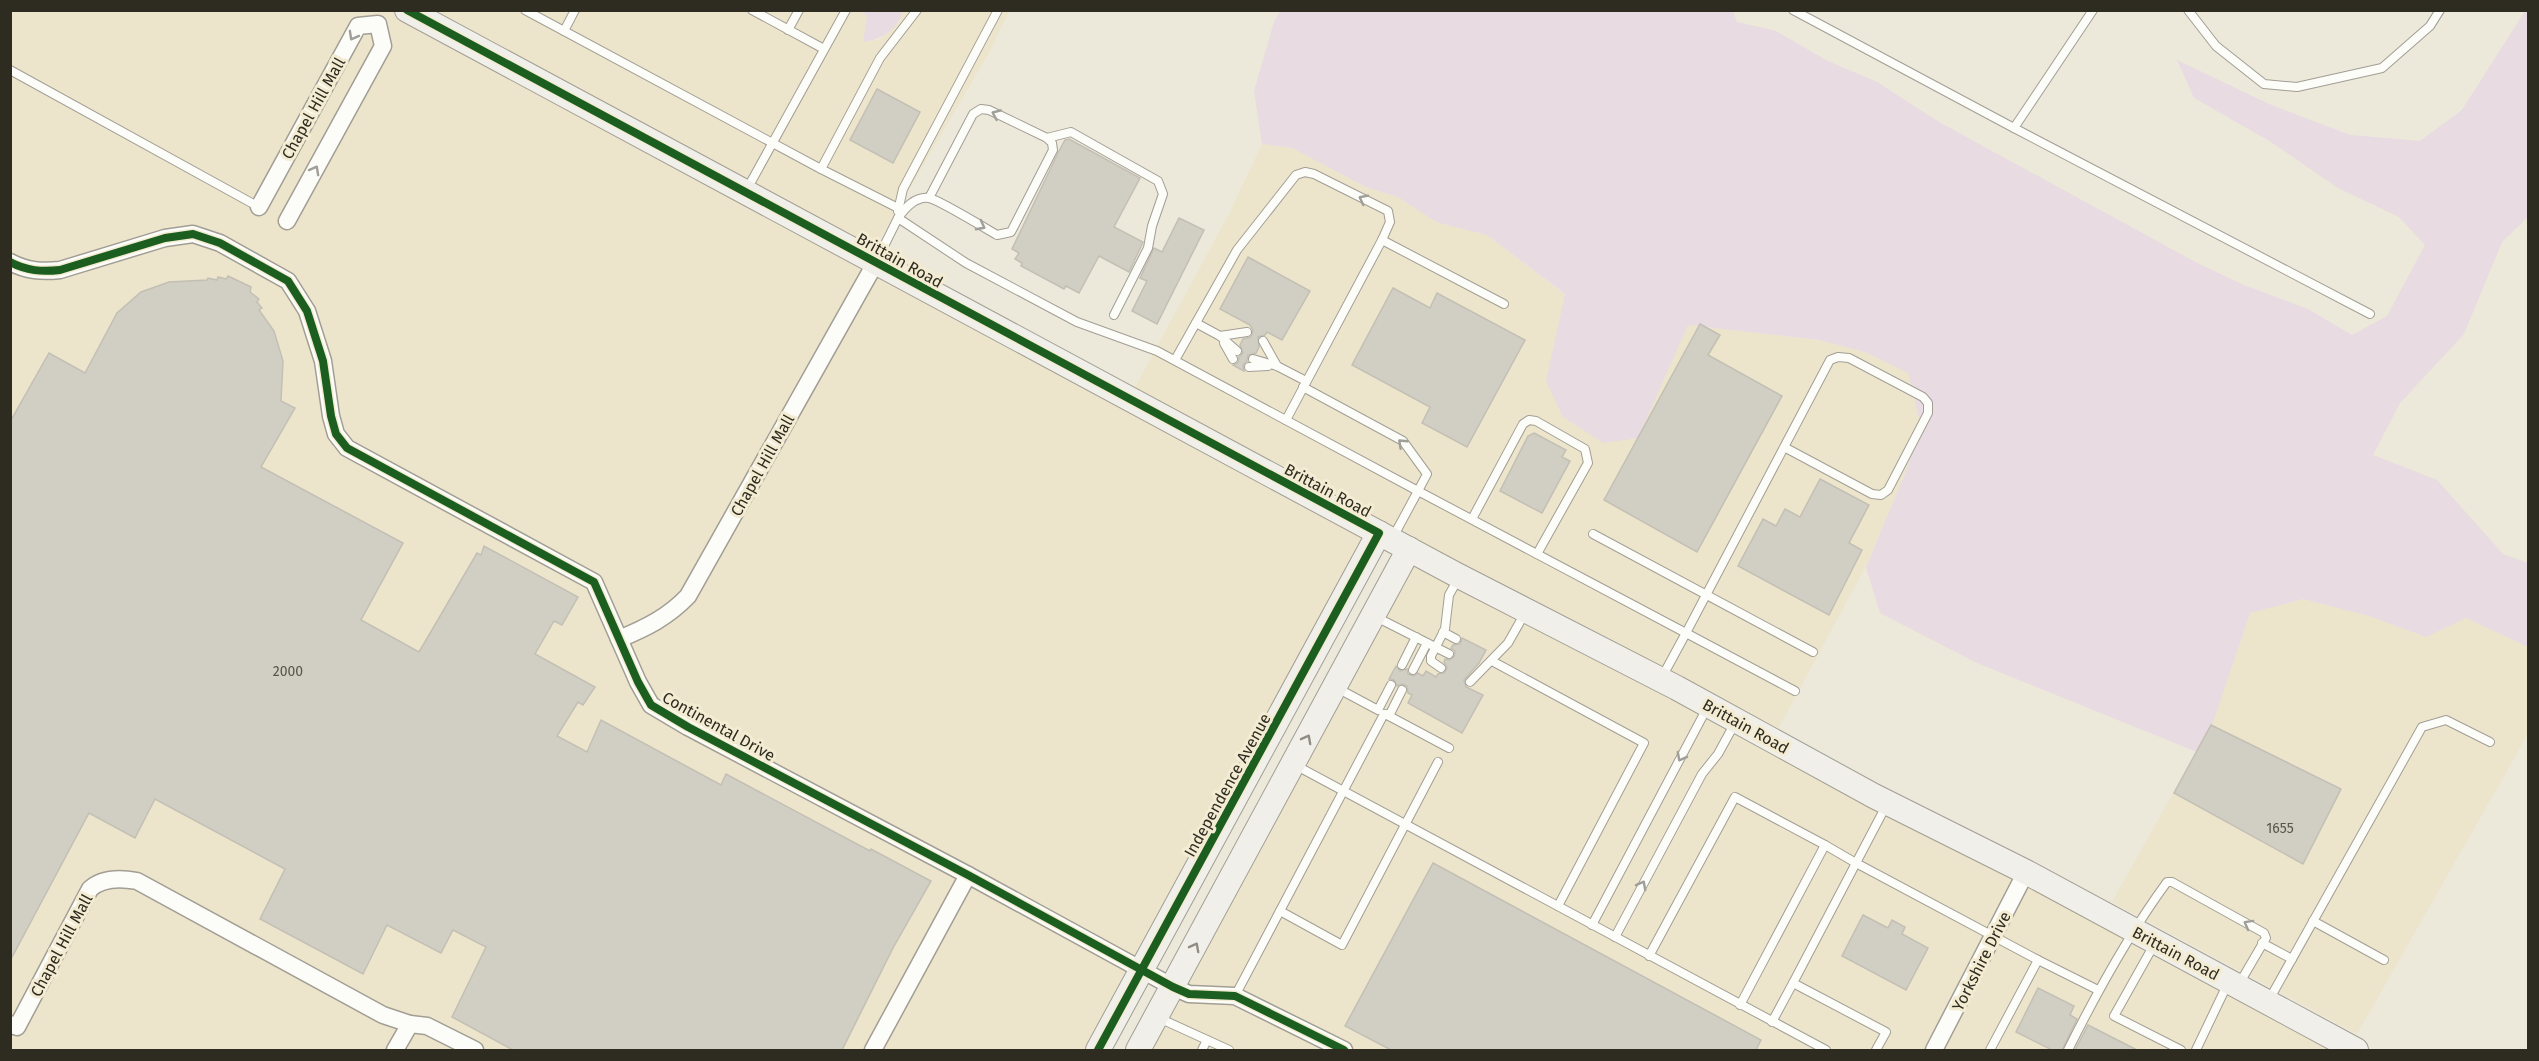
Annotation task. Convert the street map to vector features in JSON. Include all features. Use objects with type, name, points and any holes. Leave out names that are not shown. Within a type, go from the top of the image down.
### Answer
[{"type":"street","name":"Brittain Road","points":[[407,10],[1394,541],[1737,720],[1888,802],[2026,872],[2268,1003],[2330,1040],[2356,1050]]},
{"type":"street","name":"Chapel Hill Mall","points":[[259,207],[358,26],[381,17],[383,46],[287,221]]},
{"type":"street","name":"Continental Drive","points":[[10,262],[25,269],[46,272],[60,270],[165,238],[193,234],[220,243],[288,281],[307,311],[323,361],[336,434],[347,448],[588,578],[598,589],[651,705],[968,874],[1173,987],[1189,994],[1235,996],[1344,1050]]},
{"type":"street","name":"Chapel Hill Mall","points":[[619,639],[652,625],[678,607],[688,596],[876,262]]},
{"type":"street","points":[[1138,1050],[1373,615],[1394,541]]},
{"type":"street","name":"Independence Avenue","points":[[1098,1050],[1142,970],[1394,541]]},
{"type":"street","name":"Yorkshire Drive","points":[[1934,1050],[2026,872]]},
{"type":"street","points":[[873,1050],[968,874]]},
{"type":"street","name":"Chapel Hill Mall","points":[[10,1024],[17,1027],[90,889],[103,881],[125,879],[137,881],[383,1015],[410,1024]]},
{"type":"street","points":[[395,1050],[410,1024],[427,1026],[475,1050]]},
{"type":"lane","points":[[525,10],[898,208]]},
{"type":"lane","points":[[564,31],[575,10]]},
{"type":"lane","points":[[752,10],[824,49]]},
{"type":"lane","points":[[789,30],[799,10]]},
{"type":"lane","points":[[746,191],[846,10]]},
{"type":"lane","points":[[821,169],[880,58],[917,10]]},
{"type":"lane","points":[[898,218],[903,189],[998,10]]},
{"type":"lane","points":[[1793,10],[2370,314]]},
{"type":"lane","points":[[2014,128],[2093,10]]},
{"type":"lane","points":[[2188,10],[2216,46],[2264,84],[2297,87],[2382,68],[2430,26],[2440,10]]},
{"type":"lane","points":[[10,70],[259,207]]},
{"type":"lane","points":[[876,262],[898,218],[906,207],[915,201],[929,198],[997,235],[1011,232],[1053,150],[1052,143],[1047,138],[989,110],[981,109],[974,114],[929,198]]},
{"type":"lane","points":[[1047,138],[1071,132],[1158,181],[1163,194],[1152,226],[1148,248],[1114,315]]},
{"type":"lane","points":[[1175,360],[1237,250],[1296,175],[1305,172],[1314,174],[1388,212],[1390,222],[1382,240],[1286,420]]},
{"type":"lane","points":[[898,218],[966,263],[1077,322],[1157,351],[1175,360],[1795,691]]},
{"type":"lane","points":[[1382,240],[1504,304]]},
{"type":"lane","points":[[1196,323],[1220,336],[1235,355]]},
{"type":"lane","points":[[1220,336],[1245,336]]},
{"type":"lane","points":[[1261,344],[1277,366],[1403,441],[1427,474],[1394,541]]},
{"type":"lane","points":[[1661,680],[1686,633],[1784,447],[1830,360],[1838,357],[1849,358],[1923,397],[1928,403],[1929,413],[1888,490],[1881,495],[1872,494],[1784,447]]},
{"type":"lane","points":[[1251,363],[1277,366]]},
{"type":"lane","points":[[1472,519],[1523,424],[1528,420],[1536,421],[1585,448],[1588,455],[1587,463],[1537,554]]},
{"type":"lane","points":[[1593,534],[1813,652]]},
{"type":"lane","points":[[1413,670],[1443,632],[1449,595],[1460,576]]},
{"type":"lane","points":[[1470,682],[1480,669],[1493,660],[1508,643],[1526,610]]},
{"type":"lane","points":[[1373,615],[1449,654]]},
{"type":"lane","points":[[1443,632],[1456,639]]},
{"type":"lane","points":[[1402,665],[1416,637]]},
{"type":"lane","points":[[1431,645],[1431,661],[1441,668]]},
{"type":"lane","points":[[1484,653],[1644,742],[1558,906]]},
{"type":"lane","points":[[1384,713],[1391,685]]},
{"type":"lane","points":[[1335,687],[1449,748]]},
{"type":"lane","points":[[1235,996],[1384,713],[1402,690]]},
{"type":"lane","points":[[1593,925],[1708,705]]},
{"type":"lane","points":[[1615,937],[1702,774],[1718,754],[1737,720]]},
{"type":"lane","points":[[2268,1003],[2422,727],[2446,720],[2490,742]]},
{"type":"lane","points":[[1280,911],[1342,945],[1438,762]]},
{"type":"lane","points":[[1293,764],[1826,1050]]},
{"type":"lane","points":[[1649,956],[1735,797],[2098,990]]},
{"type":"lane","points":[[1772,1022],[1888,802]]},
{"type":"lane","points":[[1740,1005],[1825,845]]},
{"type":"lane","points":[[2068,1050],[2098,990],[2133,931],[2167,882],[2172,882],[2264,933],[2265,938],[2233,985],[2196,1050]]},
{"type":"lane","points":[[2313,921],[2384,960]]},
{"type":"lane","points":[[2155,943],[2114,1016],[2181,1050]]},
{"type":"lane","points":[[2262,944],[2292,959]]},
{"type":"lane","points":[[1990,1050],[2038,960]]},
{"type":"lane","points":[[1793,983],[1886,1032],[1876,1050]]},
{"type":"lane","points":[[1157,1017],[1229,1050]]},
{"type":"lane","points":[[1202,1050],[1207,1040]]},
{"type":"shaded area","points":[[862,10],[867,16],[863,42],[879,40],[899,23],[903,11],[1009,11],[990,51],[869,258],[1129,398],[1229,214],[1262,144],[1292,148],[1366,187],[1398,197],[1436,222],[1487,235],[1565,295],[1546,381],[1638,438],[1688,325],[1819,340],[1865,352],[1909,373],[1921,426],[1905,474],[1866,566],[1772,740],[2356,1050],[1138,1050],[1409,550],[1380,533],[1098,1050],[11,1050],[10,11]]},
{"type":"shaded area","points":[[862,11],[903,11],[897,23],[888,32],[876,39],[863,42],[867,16]]},
{"type":"shaded area","points":[[1280,11],[1733,11],[1737,22],[1776,31],[1828,61],[1877,82],[1939,122],[2199,264],[2246,286],[2308,309],[2352,335],[2387,316],[2425,245],[2399,217],[2338,188],[2271,142],[2194,98],[2177,60],[2269,104],[2350,135],[2420,141],[2462,110],[2525,11],[2528,11],[2528,217],[2502,242],[2464,334],[2400,403],[2373,455],[2437,480],[2503,554],[2528,563],[2528,647],[2466,618],[2426,637],[2369,616],[2303,599],[2250,613],[2212,725],[2197,752],[1977,663],[1880,613],[1866,567],[1905,474],[1921,427],[1908,373],[1865,352],[1819,340],[1688,325],[1638,438],[1603,443],[1563,417],[1546,381],[1565,294],[1487,235],[1436,222],[1398,197],[1366,187],[1292,148],[1262,144],[1254,91],[1274,22]]},
{"type":"shaded area","points":[[2303,599],[2369,616],[2426,637],[2466,618],[2528,647],[2528,734],[2357,1034],[2112,902],[2211,725],[2250,613]]},
{"type":"building","points":[[877,89],[920,112],[893,163],[850,140]]},
{"type":"building","points":[[1069,139],[1140,178],[1114,227],[1143,242],[1129,272],[1099,256],[1079,293],[1066,286],[1064,289],[1021,266],[1022,263],[1015,259],[1019,253],[1012,249],[1059,151],[1065,140]]},
{"type":"building","points":[[1179,218],[1204,230],[1157,324],[1132,311],[1147,281],[1140,278],[1154,248],[1162,252]]},
{"type":"building","points":[[1248,257],[1310,291],[1282,340],[1267,332],[1258,337],[1259,347],[1256,353],[1248,355],[1243,365],[1244,371],[1233,365],[1238,363],[1243,353],[1240,345],[1243,339],[1251,337],[1253,330],[1250,325],[1220,309]]},
{"type":"building","points":[[228,276],[251,287],[250,292],[259,299],[257,302],[262,308],[259,310],[274,331],[283,361],[281,401],[295,408],[261,467],[403,543],[361,620],[419,652],[477,553],[481,555],[484,546],[578,597],[562,625],[554,621],[535,654],[595,687],[583,705],[578,702],[557,736],[587,752],[601,720],[721,785],[726,774],[931,881],[893,948],[842,1050],[513,1050],[452,1017],[486,947],[453,930],[441,953],[387,925],[363,974],[260,919],[285,869],[155,799],[135,838],[89,813],[10,961],[10,422],[49,353],[85,373],[117,313],[141,292],[169,282],[207,280],[208,278],[217,280],[218,277],[226,279]]},
{"type":"building","points":[[1393,288],[1430,308],[1437,293],[1525,340],[1467,447],[1422,423],[1430,407],[1352,365]]},
{"type":"building","points":[[1700,324],[1720,335],[1708,355],[1782,396],[1697,552],[1604,500]]},
{"type":"building","points":[[1534,433],[1566,450],[1562,457],[1570,461],[1542,513],[1500,491],[1528,436]]},
{"type":"building","points":[[1820,479],[1869,505],[1849,543],[1862,550],[1829,615],[1738,566],[1763,519],[1776,526],[1785,509],[1800,517]]},
{"type":"building","points":[[1462,638],[1486,650],[1479,663],[1464,680],[1466,687],[1483,695],[1462,733],[1408,703],[1412,695],[1408,693],[1407,686],[1402,684],[1397,686],[1394,680],[1389,679],[1396,666],[1400,671],[1407,669],[1408,674],[1413,676],[1418,673],[1423,676],[1426,671],[1436,677],[1444,673],[1447,668],[1445,659],[1450,660],[1454,657],[1455,651],[1451,648],[1453,645],[1460,644]]},
{"type":"building","points":[[2211,725],[2341,789],[2303,864],[2174,793]]},
{"type":"building","points":[[1433,863],[1761,1040],[1756,1050],[1391,1050],[1345,1026]]},
{"type":"building","points":[[1863,915],[1888,928],[1892,920],[1905,927],[1902,934],[1928,948],[1906,990],[1842,956]]},
{"type":"building","points":[[2038,988],[2074,1006],[2070,1015],[2077,1019],[2062,1050],[2052,1050],[2016,1032]]},
{"type":"building","points":[[2088,1025],[2137,1050],[2075,1050]]},
{"type":"cycle path","points":[[407,10],[1379,533],[1098,1050]]},
{"type":"cycle path","points":[[10,262],[35,270],[60,270],[165,238],[193,234],[220,243],[288,281],[307,311],[323,361],[336,434],[347,448],[594,582],[638,682],[651,705],[1173,987],[1189,994],[1235,996],[1344,1050]]}]
